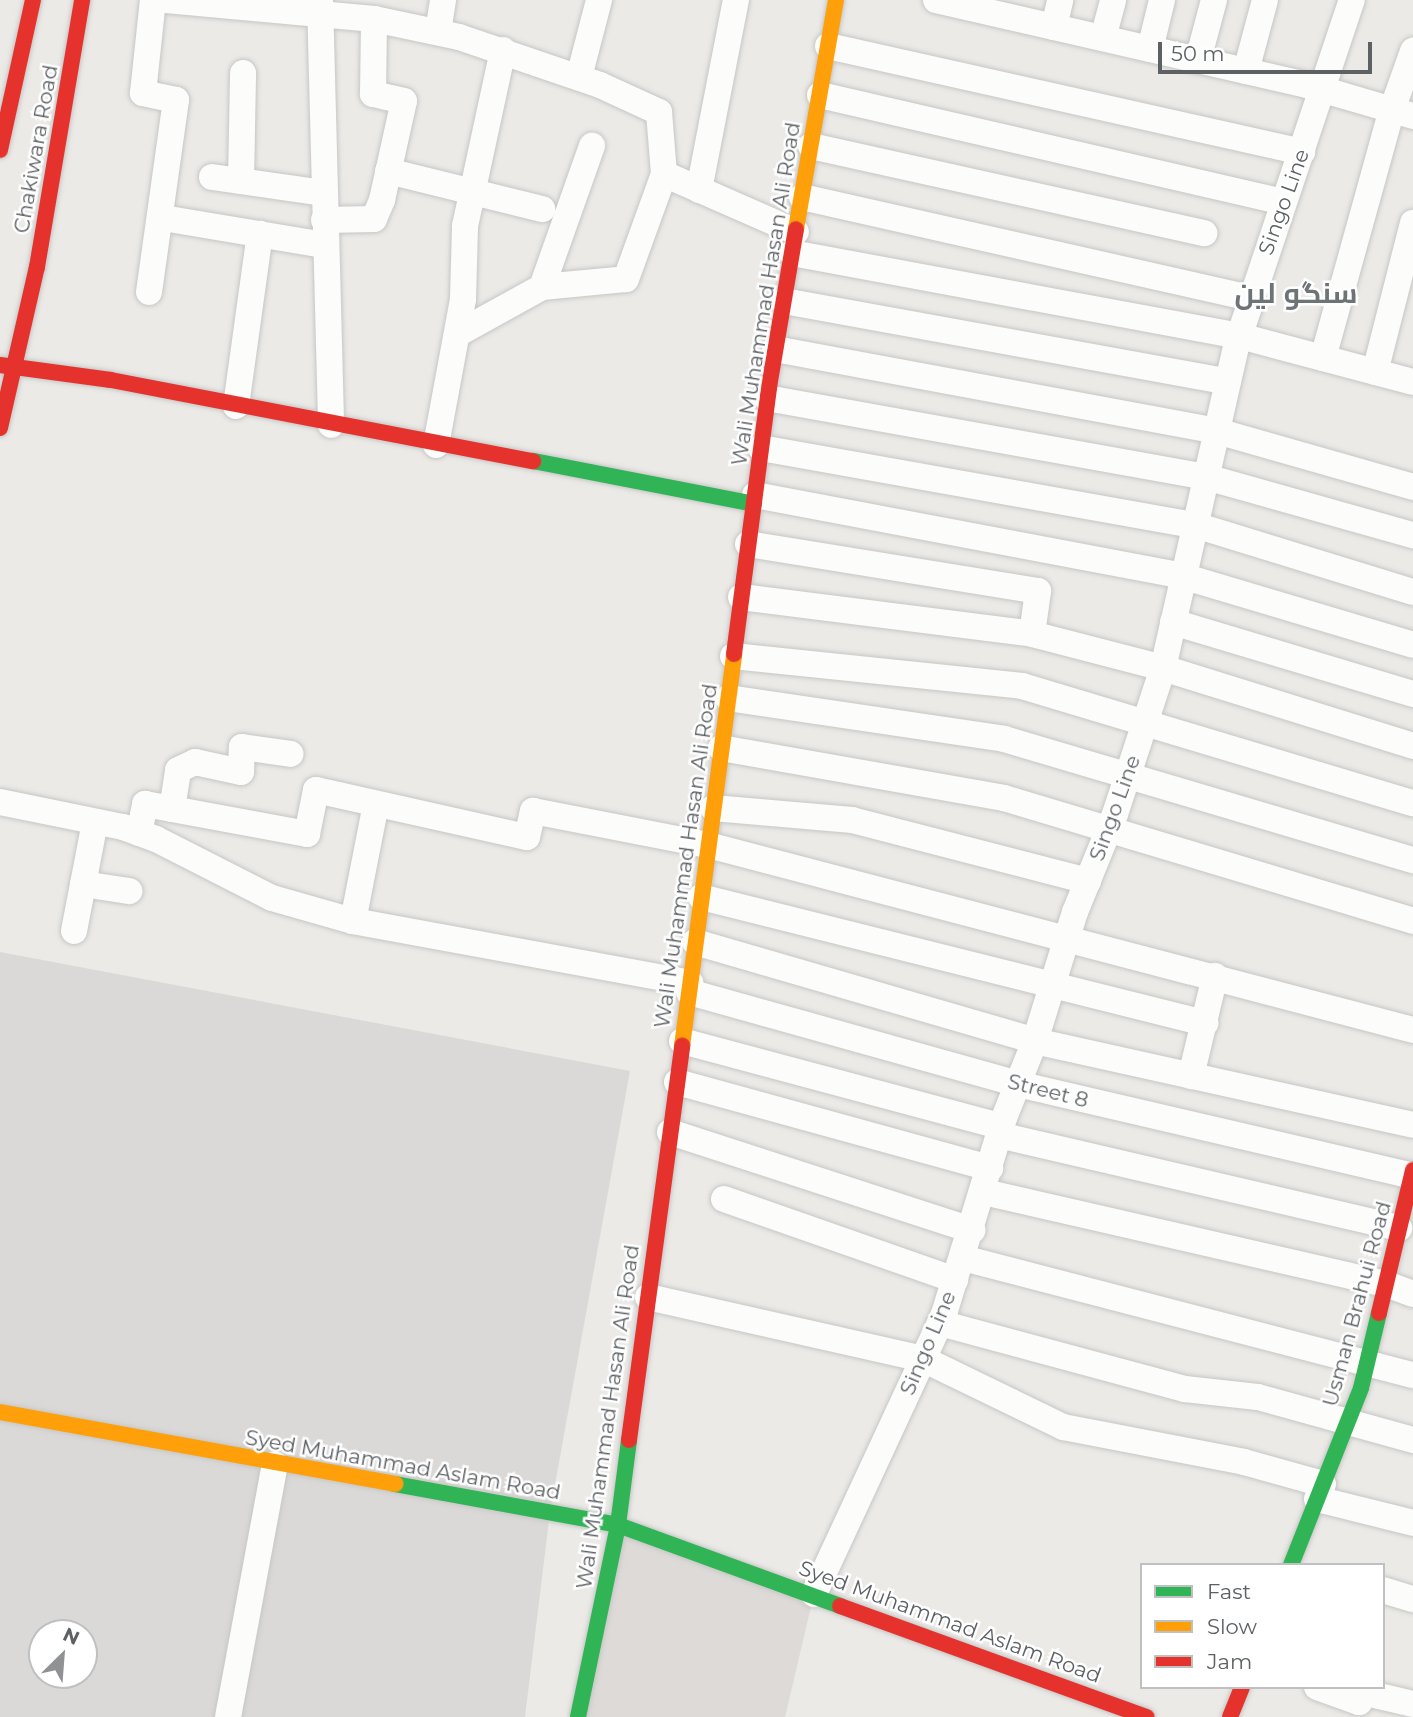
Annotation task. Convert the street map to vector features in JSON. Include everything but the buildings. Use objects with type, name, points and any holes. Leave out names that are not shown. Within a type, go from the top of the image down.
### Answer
[{"type":"street","name":"Chakiwara Road","points":[[0,150],[8,88],[33,0]]},
{"type":"street","name":"Chakiwara Road","points":[[0,428],[7,366],[37,267],[82,0]]},
{"type":"street","points":[[149,292],[163,218],[176,100],[143,93],[153,0]]},
{"type":"street","points":[[166,0],[321,6],[438,32],[503,50],[579,77],[659,112],[664,174],[626,279],[542,287],[457,334]]},
{"type":"street","points":[[438,32],[443,0]]},
{"type":"street","points":[[579,77],[599,0]]},
{"type":"street","points":[[699,190],[736,0]]},
{"type":"street","name":"Wali Muhammad Hasan Ali Road","points":[[578,1717],[618,1525],[767,398],[836,0]]},
{"type":"street","points":[[1054,27],[1060,0]]},
{"type":"street","points":[[1103,38],[1113,0]]},
{"type":"street","points":[[1150,49],[1162,0]]},
{"type":"street","points":[[1198,60],[1214,0]]},
{"type":"street","points":[[1246,71],[1265,0]]},
{"type":"street","name":"Singo Line","points":[[814,1594],[940,1323],[972,1230],[1000,1131],[1035,1041],[1067,936],[1128,775],[1163,668],[1182,576],[1240,336],[1282,202],[1324,90],[1352,0]]},
{"type":"street","points":[[945,1],[1002,7],[1054,27],[1324,90],[1402,113]]},
{"type":"street","points":[[321,6],[318,51],[331,425]]},
{"type":"street","points":[[163,218],[260,234],[324,233],[374,219],[404,101],[373,94],[374,19]]},
{"type":"street","points":[[828,46],[1302,152]]},
{"type":"street","points":[[436,445],[463,299],[465,226],[503,50]]},
{"type":"street","points":[[1322,358],[1402,113],[1413,51]]},
{"type":"street","points":[[241,181],[243,73]]},
{"type":"street","points":[[820,95],[1282,202]]},
{"type":"street","points":[[542,287],[592,146]]},
{"type":"street","points":[[811,146],[1203,233]]},
{"type":"street","points":[[388,171],[541,209]]},
{"type":"street","points":[[664,174],[794,242],[1240,336],[1413,383]]},
{"type":"street","points":[[212,177],[323,193]]},
{"type":"street","points":[[802,197],[1251,298]]},
{"type":"street","points":[[1375,372],[1413,223]]},
{"type":"street","points":[[236,406],[260,234]]},
{"type":"street","points":[[783,301],[1228,382]]},
{"type":"street","points":[[775,349],[1217,431],[1413,487]]},
{"type":"street","points":[[7,366],[111,380],[436,445],[1182,576],[1413,645]]},
{"type":"street","points":[[767,398],[1206,477],[1413,536]]},
{"type":"street","points":[[761,447],[1195,525],[1413,592]]},
{"type":"street","points":[[748,544],[1038,591],[1032,634]]},
{"type":"street","points":[[741,597],[1032,634],[1163,668],[1413,747]]},
{"type":"street","points":[[1173,622],[1413,694]]},
{"type":"street","points":[[733,656],[1022,686],[1413,803]]},
{"type":"street","points":[[728,698],[1004,739],[1413,860]]},
{"type":"street","points":[[172,809],[178,770],[195,762],[241,772],[242,747],[291,754]]},
{"type":"street","points":[[721,748],[1004,798],[1413,921]]},
{"type":"street","points":[[139,833],[145,804],[307,834],[316,790],[527,837],[533,811],[708,845],[1067,936],[1413,1030]]},
{"type":"street","name":"Street 8","points":[[0,802],[139,833],[272,898],[353,921],[690,987],[1018,1084],[1412,1174]]},
{"type":"street","points":[[353,921],[376,804]]},
{"type":"street","points":[[713,808],[852,820],[1087,881]]},
{"type":"street","points":[[74,931],[95,822]]},
{"type":"street","points":[[83,884],[129,891]]},
{"type":"street","points":[[701,897],[1205,1023]]},
{"type":"street","points":[[695,942],[1035,1041],[1413,1125]]},
{"type":"street","points":[[1191,1076],[1215,976]]},
{"type":"street","points":[[682,1041],[1000,1131],[1403,1238]]},
{"type":"street","points":[[677,1082],[987,1180],[1386,1284],[1413,1294]]},
{"type":"street","points":[[670,1132],[972,1230]]},
{"type":"street","name":"Usman Brahui Road","points":[[1293,1563],[1347,1423],[1366,1365],[1386,1284],[1403,1238],[1412,1174]]},
{"type":"street","points":[[724,1199],[959,1269],[1413,1375]]},
{"type":"street","points":[[648,1297],[923,1359],[1063,1427],[1244,1462],[1413,1522]]},
{"type":"street","points":[[940,1323],[1185,1389],[1258,1397],[1413,1440]]},
{"type":"street","name":"Syed Muhammad Aslam Road","points":[[0,1412],[618,1525],[814,1594],[1146,1717]]},
{"type":"street","points":[[228,1717],[275,1464]]},
{"type":"street","points":[[1385,1591],[1413,1599]]},
{"type":"street","points":[[1230,1717],[1241,1689]]},
{"type":"street","points":[[1323,1689],[1359,1702],[1362,1692],[1413,1704]]},
{"type":"shaded area","points":[[0,952],[630,1071],[550,1512],[525,1717],[0,1717]]},
{"type":"shaded area","points":[[618,1525],[814,1594],[785,1717],[578,1717]]},
{"type":"traffic: fast","points":[[533,461],[754,504]]},
{"type":"traffic: fast","points":[[1292,1563],[1361,1388],[1379,1313]]},
{"type":"traffic: fast","points":[[578,1717],[618,1525],[629,1440]]},
{"type":"traffic: fast","points":[[395,1484],[618,1525],[840,1606]]},
{"type":"traffic: slow","points":[[796,229],[836,0]]},
{"type":"traffic: slow","points":[[682,1046],[734,654]]},
{"type":"traffic: slow","points":[[0,1412],[395,1484]]},
{"type":"traffic: jam","points":[[0,150],[33,0]]},
{"type":"traffic: jam","points":[[0,428],[37,267],[82,0]]},
{"type":"traffic: jam","points":[[734,654],[769,387],[796,229]]},
{"type":"traffic: jam","points":[[0,365],[111,380],[533,461]]},
{"type":"traffic: jam","points":[[629,1440],[682,1046]]},
{"type":"traffic: jam","points":[[1379,1313],[1413,1170]]},
{"type":"traffic: jam","points":[[840,1606],[1146,1717]]},
{"type":"traffic: jam","points":[[1230,1717],[1241,1689]]},
{"type":"district","name":"سنگو لین","points":[[1296,293]]}]
